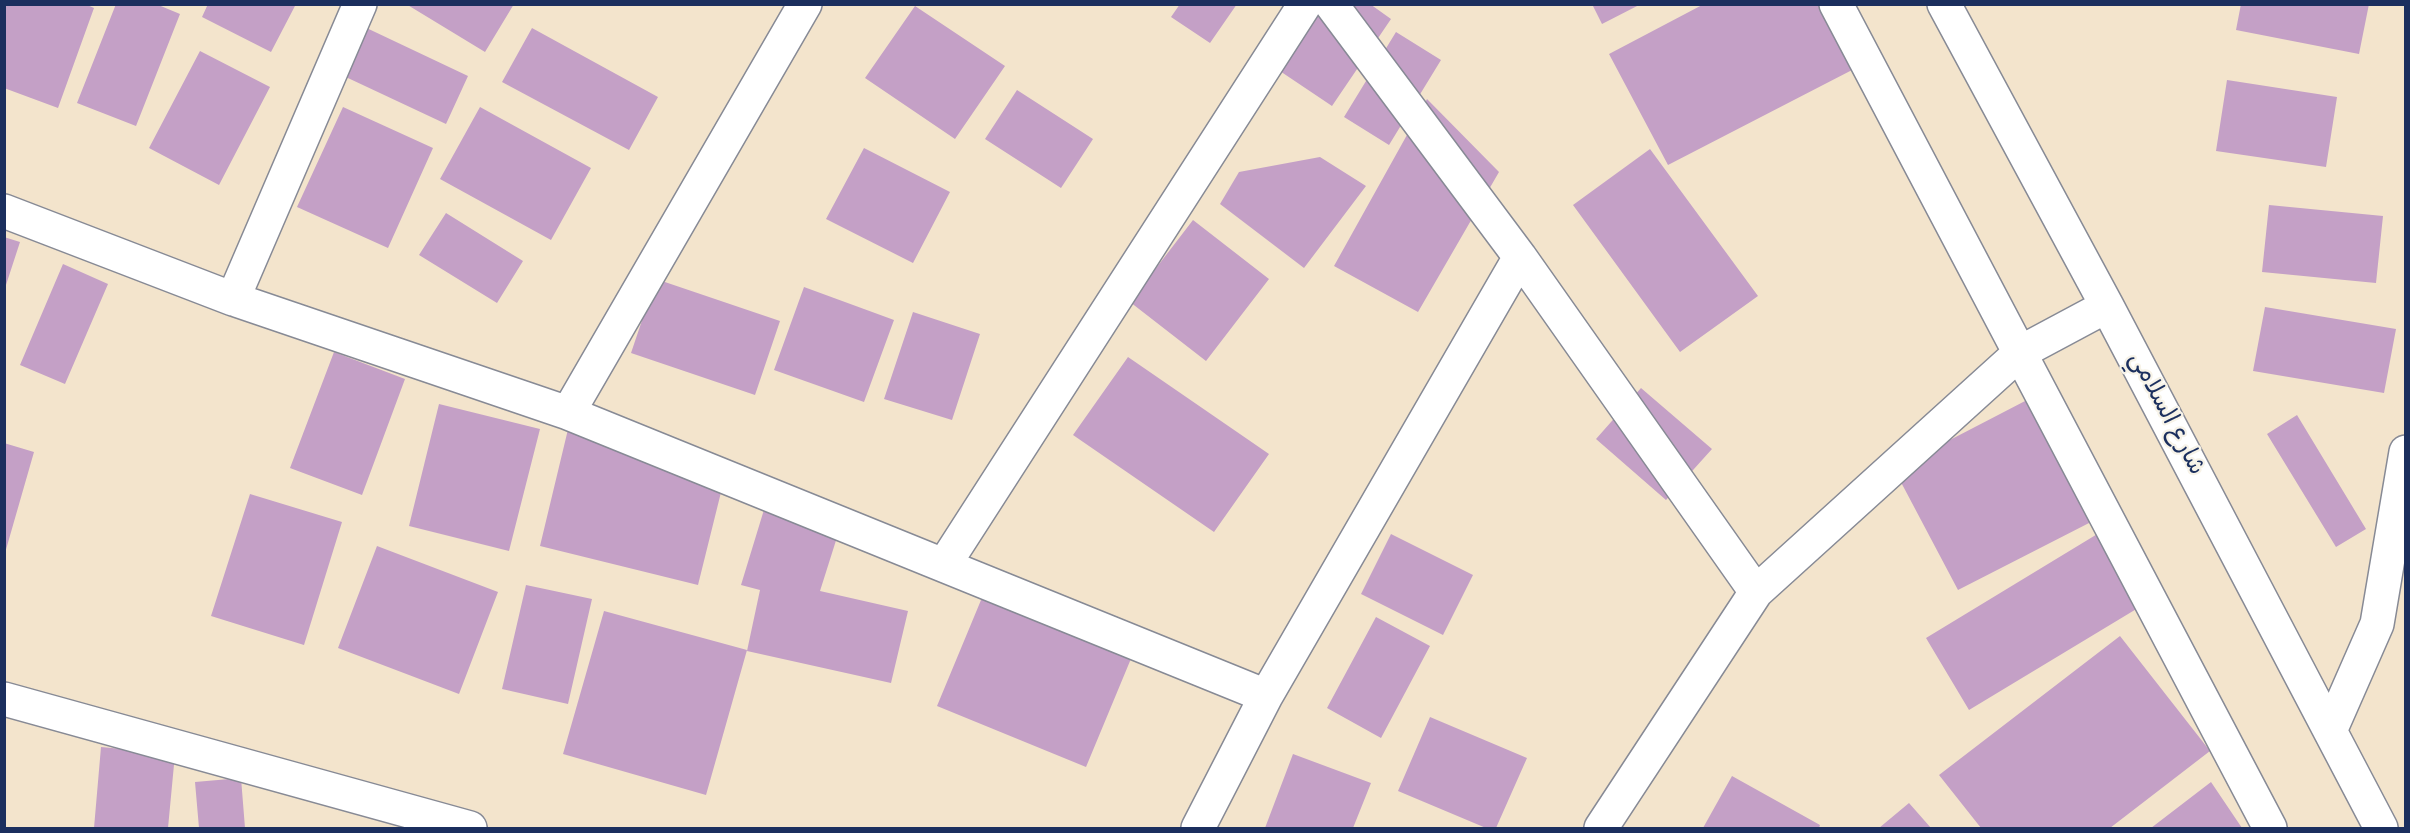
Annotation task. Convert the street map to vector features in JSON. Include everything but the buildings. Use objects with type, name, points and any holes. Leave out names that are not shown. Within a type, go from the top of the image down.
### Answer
[{"type":"street","points":[[233,299],[360,4]]},
{"type":"street","points":[[568,413],[806,4]]},
{"type":"street","points":[[944,565],[1305,4]]},
{"type":"street","points":[[1331,4],[1520,257],[1756,592]]},
{"type":"street","points":[[1836,4],[2270,828]]},
{"type":"street","name":"شارع السلامي","points":[[1944,4],[2107,306],[2381,828]]},
{"type":"street","points":[[4,211],[233,299],[568,413],[1266,696]]},
{"type":"street","points":[[1198,828],[1266,696],[1520,257]]},
{"type":"street","points":[[1601,828],[1756,592],[2020,352],[2107,306]]},
{"type":"street","points":[[2330,731],[2377,624],[2406,452]]},
{"type":"street","points":[[4,699],[470,828]]}]
